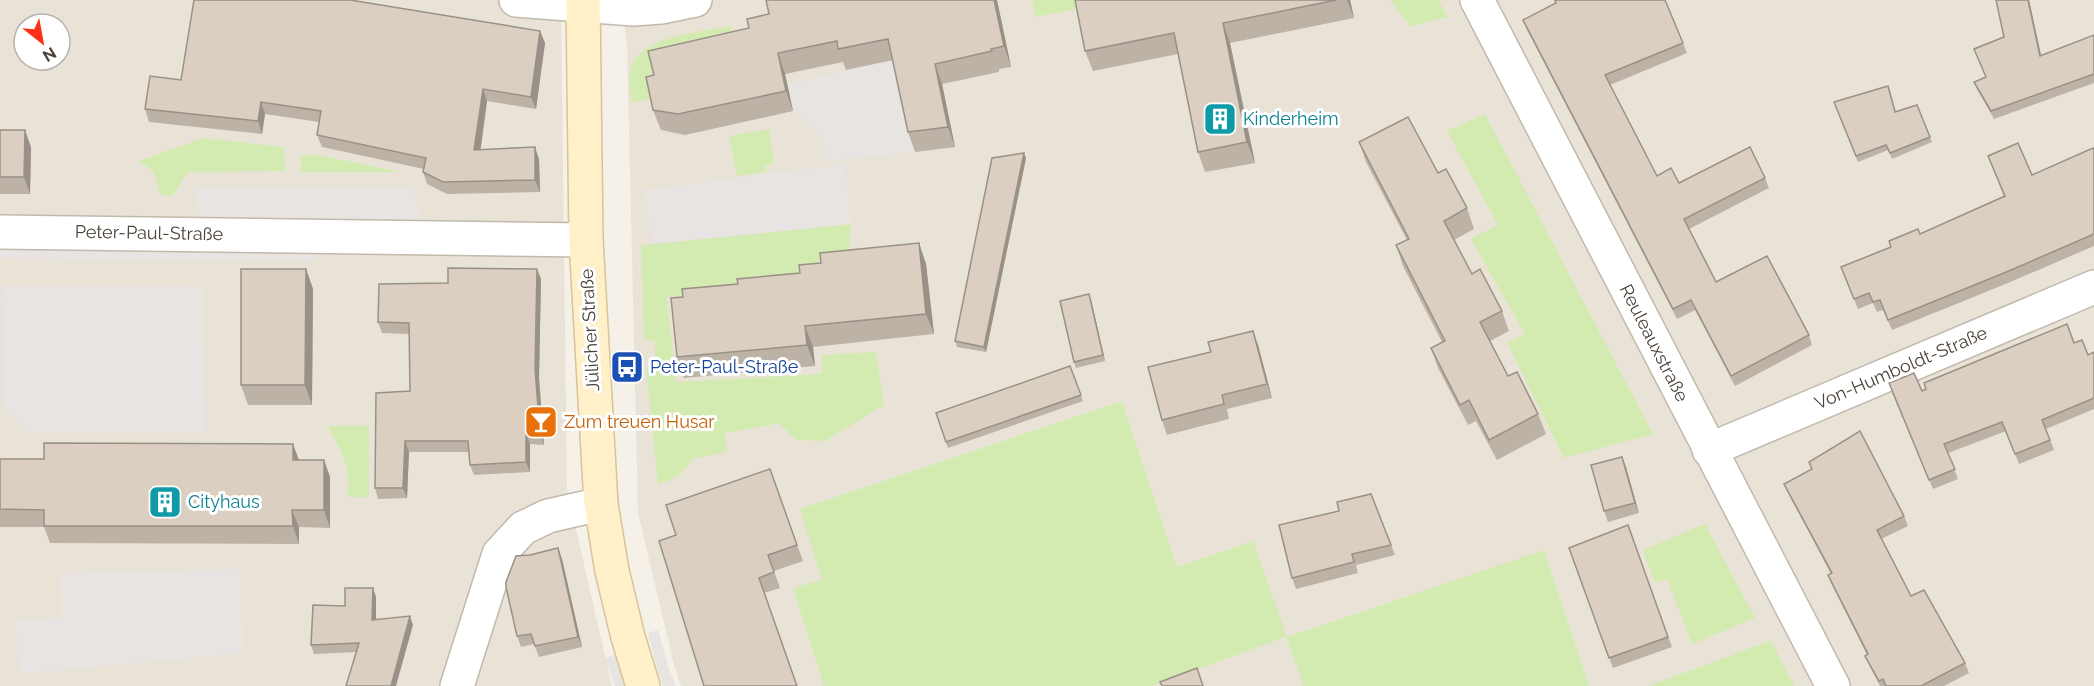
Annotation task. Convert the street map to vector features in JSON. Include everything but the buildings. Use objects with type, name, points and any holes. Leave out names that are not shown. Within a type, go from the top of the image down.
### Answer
[{"type":"street","points":[[516,0],[583,3],[633,9],[661,7],[695,0]]},
{"type":"street","name":"Reuleauxstraße","points":[[1477,0],[1833,686]]},
{"type":"street","name":"Jülicher Straße","points":[[583,3],[586,240],[601,504],[612,571],[643,686]]},
{"type":"street","name":"Peter-Paul-Straße","points":[[0,232],[586,240]]},
{"type":"street","name":"Von-Humboldt-Straße","points":[[1709,450],[2094,287]]},
{"type":"street","points":[[457,686],[499,554],[523,528],[531,524],[548,516],[601,504]]},
{"type":"shaded area","points":[[0,0],[561,0],[567,490],[612,686],[0,686]]},
{"type":"shaded area","points":[[621,0],[2094,0],[2094,686],[681,686],[638,513],[627,45]]},
{"type":"shaded area","points":[[896,59],[915,152],[827,161],[823,139],[793,111],[787,84]]},
{"type":"shaded area","points":[[845,164],[851,224],[652,244],[645,190]]},
{"type":"shaded area","points":[[411,187],[422,220],[202,219],[193,189]]},
{"type":"shaded area","points":[[0,247],[314,249],[314,261],[0,258]]},
{"type":"shaded area","points":[[2,286],[202,286],[206,432],[32,433],[3,406]]},
{"type":"shaded area","points":[[240,569],[243,653],[20,674],[15,620],[62,618],[60,574]]},
{"type":"shaded area","points":[[658,630],[676,686],[663,686],[658,672],[648,633]]},
{"type":"shaded area","points":[[616,655],[627,686],[615,686],[605,658]]},
{"type":"green space","points":[[1032,0],[1123,0],[1035,17]]},
{"type":"green space","points":[[1390,0],[1438,0],[1448,17],[1410,26]]},
{"type":"green space","points":[[731,26],[735,46],[652,67],[651,98],[632,103],[629,84],[630,69],[639,55],[649,47],[676,36]]},
{"type":"green space","points":[[1485,114],[1653,434],[1564,458],[1507,343],[1525,334],[1471,239],[1498,225],[1447,131]]},
{"type":"green space","points":[[769,129],[774,164],[765,165],[766,172],[737,176],[729,136]]},
{"type":"green space","points":[[203,138],[284,147],[285,171],[188,172],[172,196],[161,195],[153,171],[139,161]]},
{"type":"green space","points":[[301,155],[324,156],[400,172],[301,172]]},
{"type":"green space","points":[[851,224],[849,253],[818,261],[797,281],[667,297],[676,382],[822,374],[822,355],[876,352],[884,405],[825,441],[796,440],[779,423],[725,433],[727,452],[692,459],[678,476],[658,484],[646,367],[655,367],[655,341],[644,340],[641,245]]},
{"type":"green space","points":[[1122,401],[1177,567],[1253,541],[1287,637],[1544,550],[1589,686],[1304,686],[1286,637],[1152,686],[824,686],[793,588],[822,580],[800,509]]},
{"type":"green space","points":[[328,426],[369,426],[369,497],[347,497],[347,468]]},
{"type":"green space","points":[[1705,524],[1755,618],[1692,644],[1667,579],[1655,583],[1643,550]]},
{"type":"green space","points":[[1770,641],[1794,686],[1648,686]]},
{"type":"place","name":"Kinderheim","points":[[1220,119]]},
{"type":"place","name":"Peter-Paul-Straße","points":[[627,367]]},
{"type":"place","name":"Zum treuen Husar","points":[[541,422]]},
{"type":"place","name":"Cityhaus","points":[[165,502]]}]
